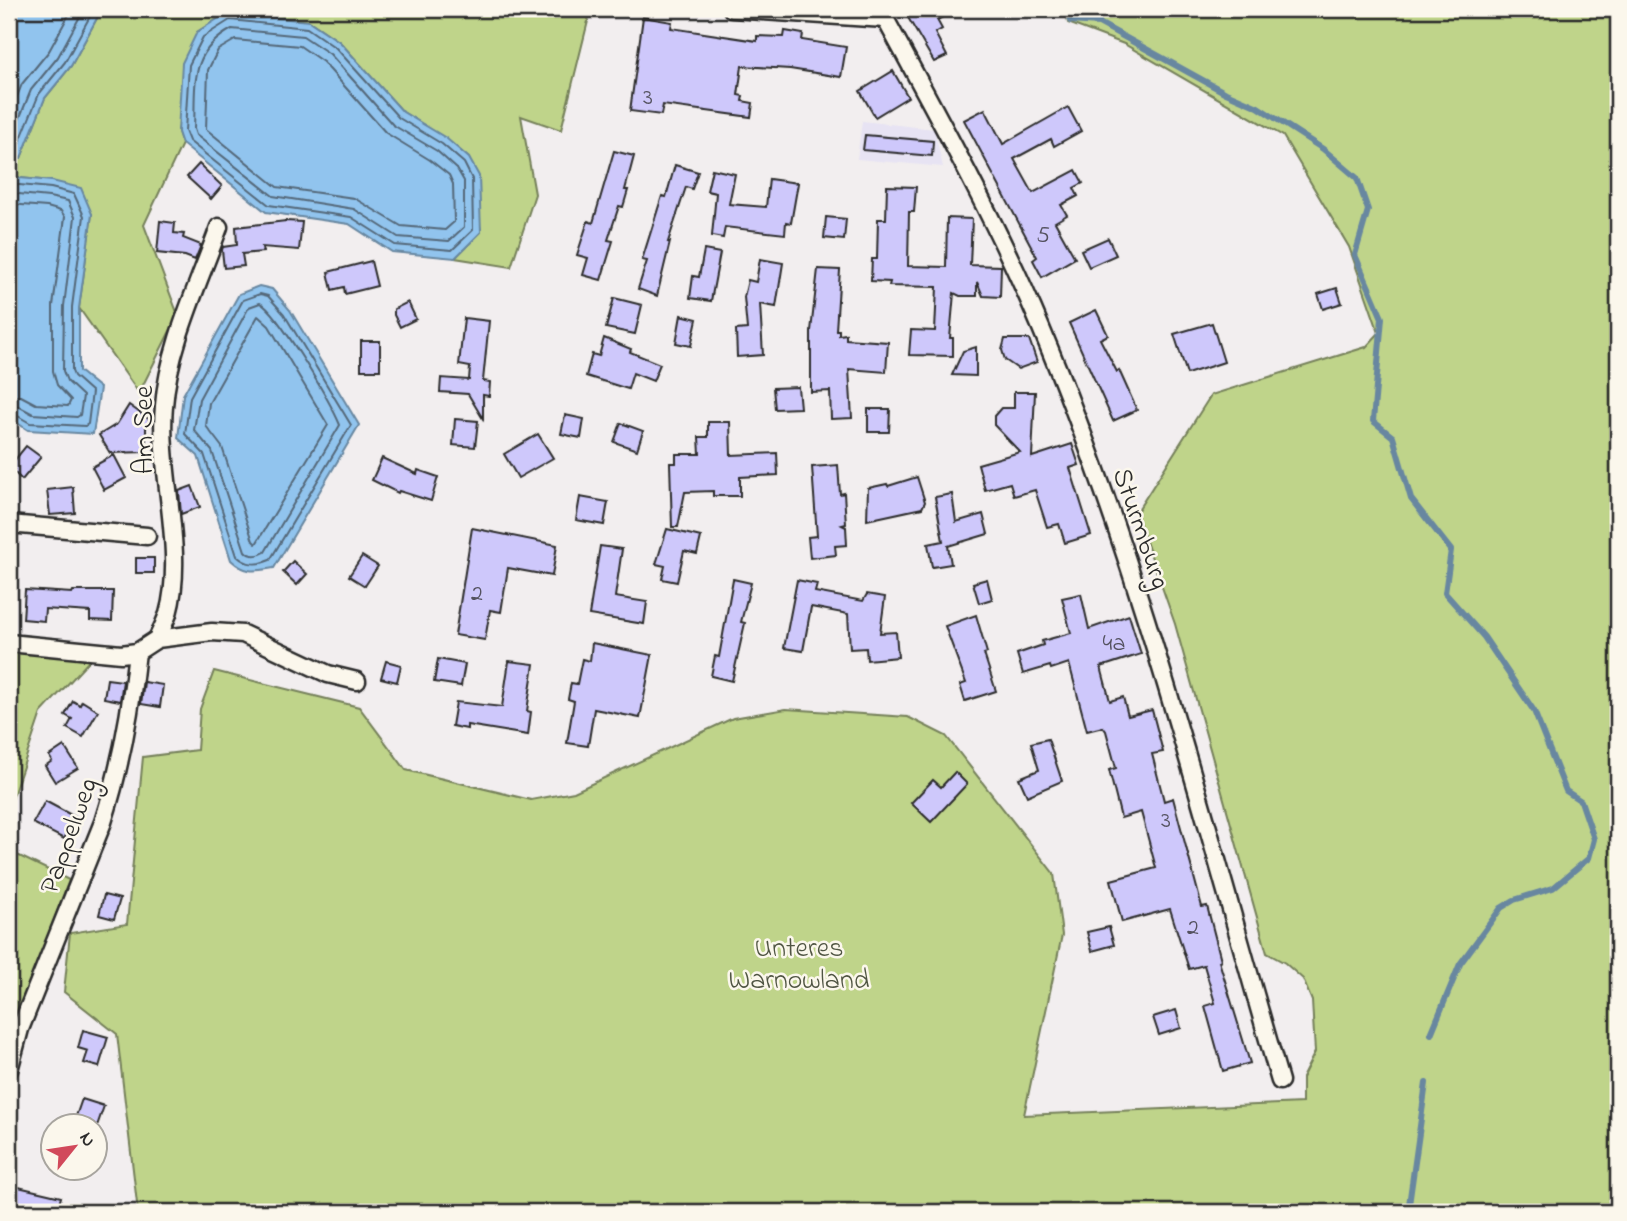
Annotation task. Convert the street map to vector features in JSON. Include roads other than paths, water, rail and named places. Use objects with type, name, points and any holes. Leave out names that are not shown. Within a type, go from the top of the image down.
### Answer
[{"type":"street","name":"Sturmburg","points":[[732,9],[882,14],[961,161],[1024,290],[1081,430],[1131,569],[1280,1081]]},
{"type":"street","name":"Am See","points":[[157,639],[167,615],[173,589],[163,407],[169,366],[219,228]]},
{"type":"street","points":[[9,524],[147,536]]},
{"type":"street","points":[[9,643],[121,654],[137,652],[157,639],[212,632],[243,634],[328,674],[357,681]]},
{"type":"street","name":"Pappelweg","points":[[9,1070],[20,1029],[103,822],[131,709],[137,652]]},
{"type":"water","points":[[20,9],[102,9],[71,66],[45,98],[21,158],[9,161],[9,18]]},
{"type":"water","points":[[227,13],[309,21],[340,42],[403,112],[446,138],[469,158],[479,176],[481,232],[455,258],[392,252],[349,224],[266,212],[182,144],[178,132],[182,63],[197,32]]},
{"type":"water","points":[[9,177],[52,181],[81,188],[92,214],[79,308],[79,371],[100,388],[93,434],[28,430],[14,421],[9,424]]},
{"type":"water","points":[[259,286],[272,289],[290,310],[359,425],[274,568],[256,570],[241,568],[231,560],[198,456],[178,438],[183,395],[239,294]]},
{"type":"waterway","points":[[1067,9],[1070,21],[1099,23],[1226,93],[1258,107],[1323,149],[1357,178],[1368,210],[1355,255],[1382,318],[1373,421],[1393,437],[1411,499],[1451,550],[1445,593],[1484,637],[1534,711],[1566,791],[1581,801],[1594,839],[1589,858],[1553,888],[1514,900],[1501,908],[1460,964],[1431,1034]]},
{"type":"waterway","points":[[1408,1212],[1426,1083]]},
{"type":"waterway","points":[[1219,1207],[1219,1212]]},
{"type":"park label","name":"Unteres Warnowland","points":[[799,962]]}]
